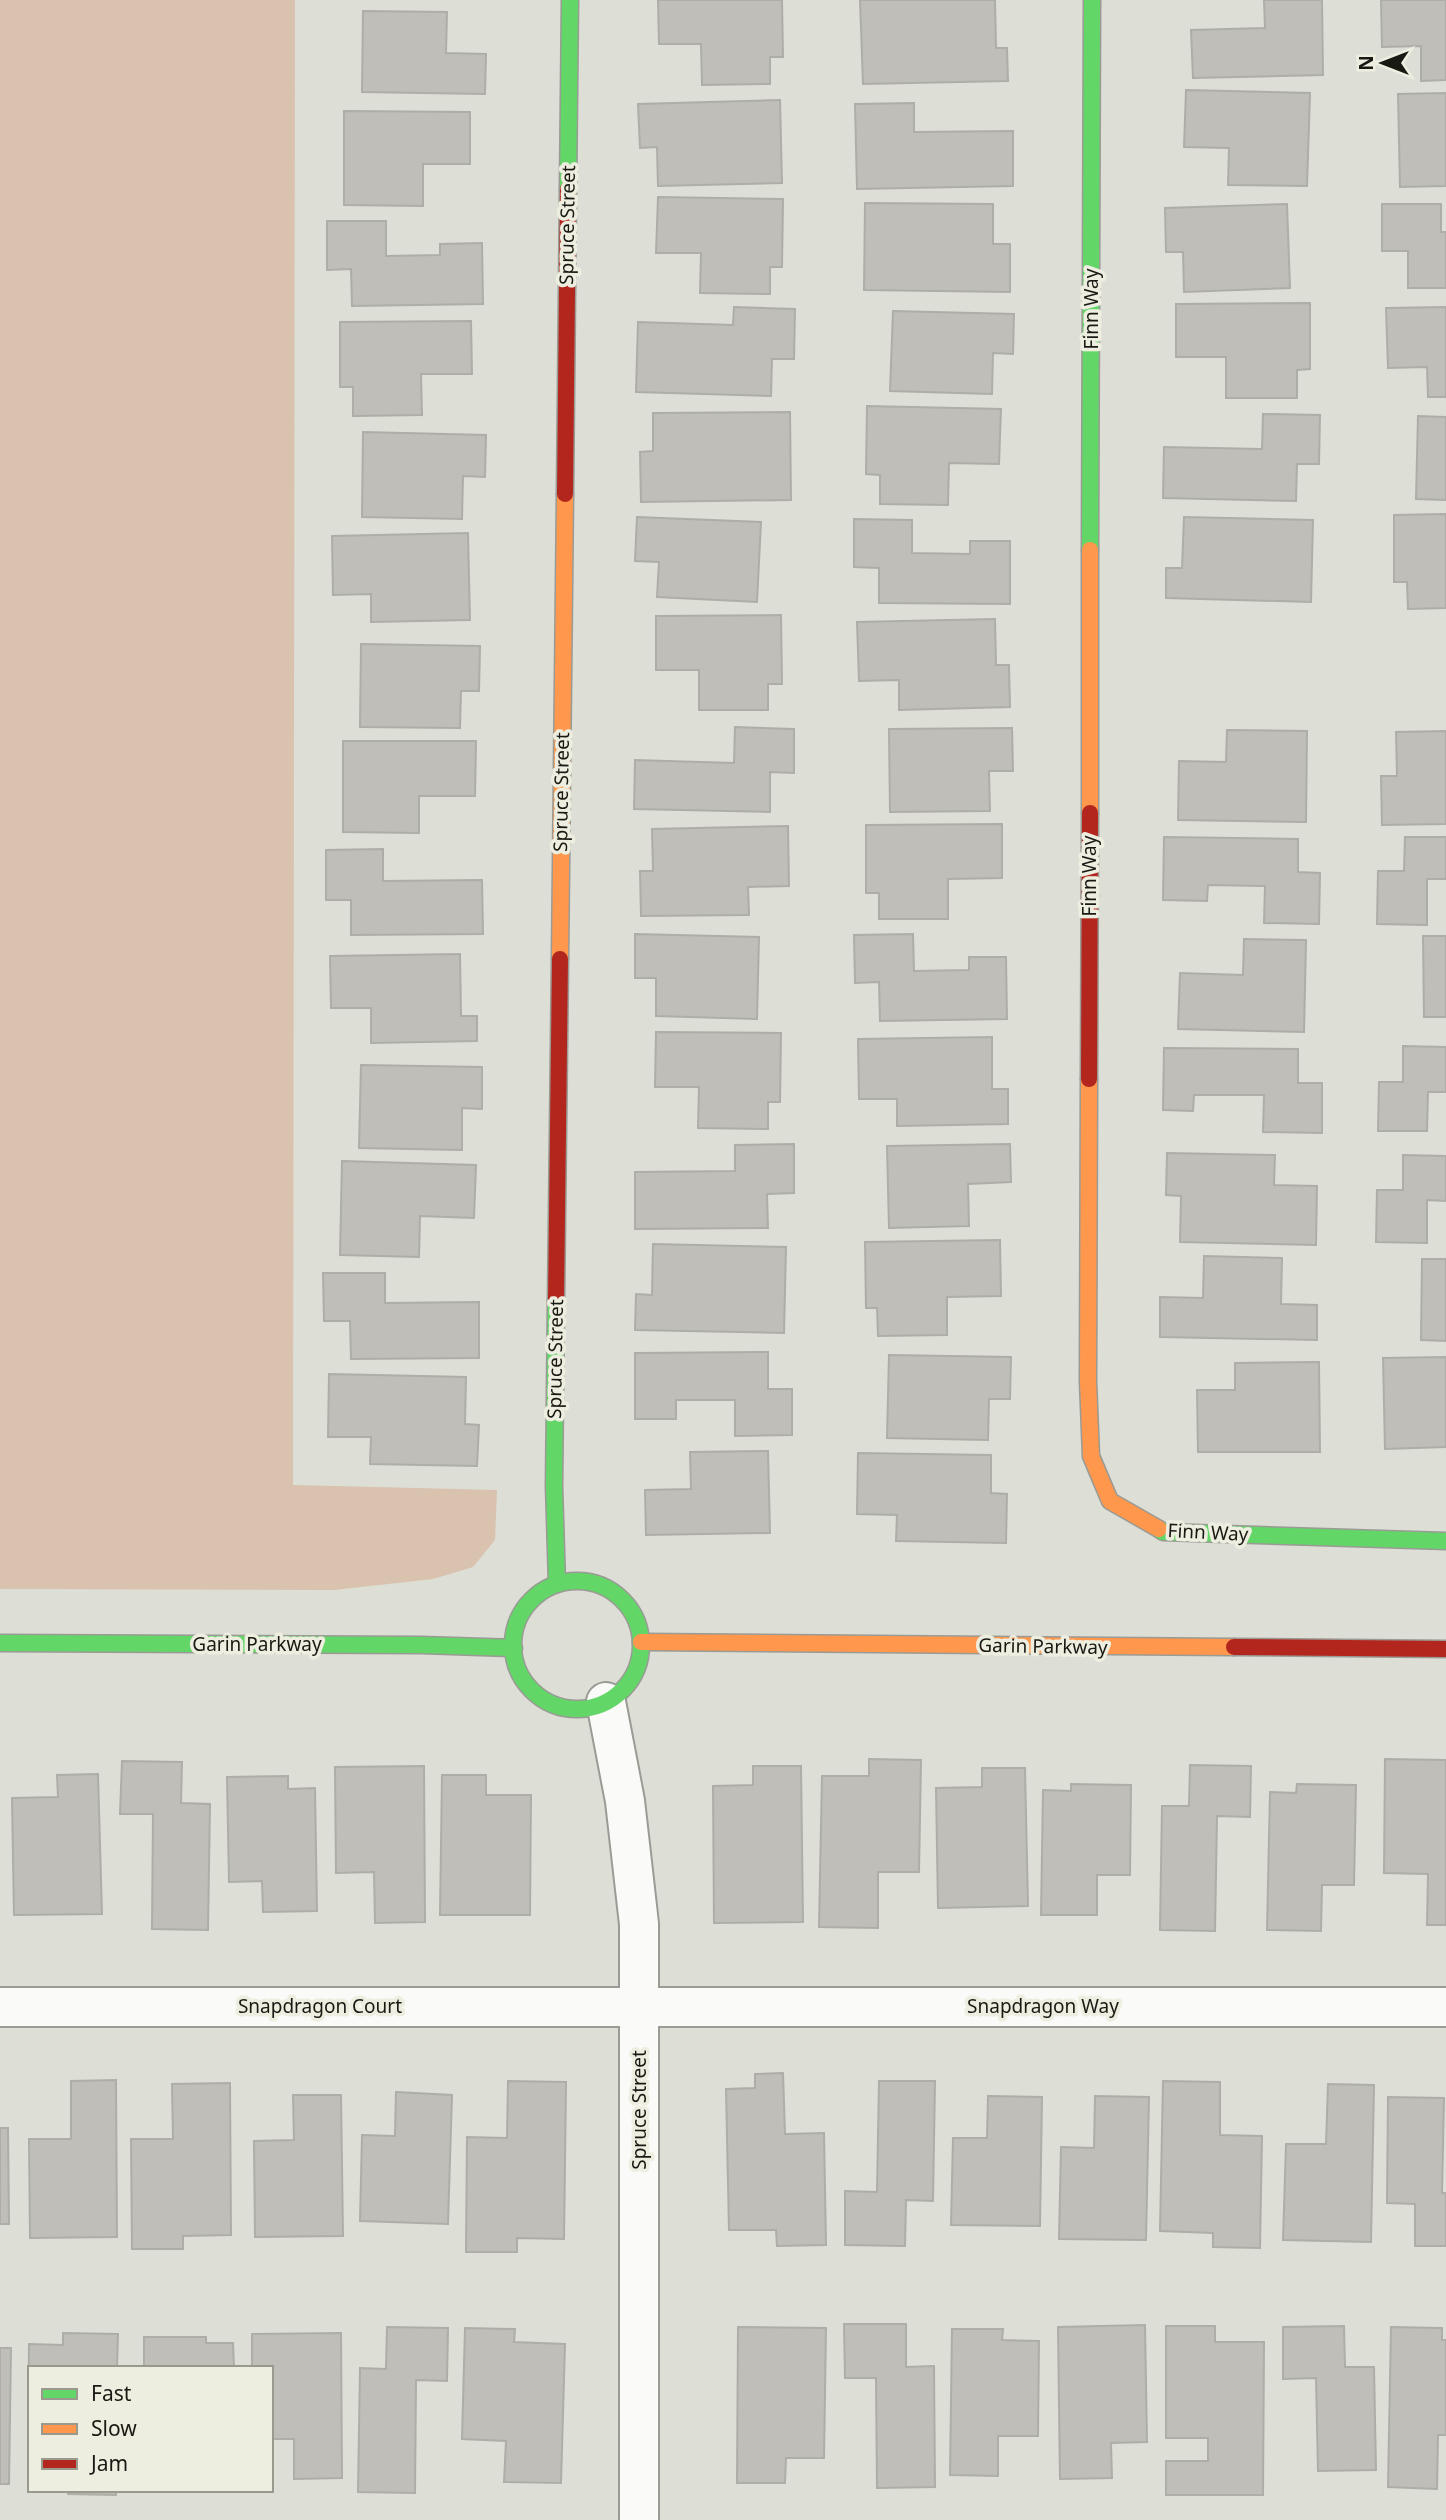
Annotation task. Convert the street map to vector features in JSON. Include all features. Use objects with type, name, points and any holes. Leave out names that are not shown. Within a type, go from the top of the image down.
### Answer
[{"type":"street","name":"Spruce Street","points":[[556,1584],[554,1486],[570,0]]},
{"type":"street","name":"Finn Way","points":[[1092,0],[1087,1381],[1091,1456],[1110,1501],[1163,1532],[1446,1541]]},
{"type":"street","points":[[578,1581],[597,1585],[615,1594],[629,1608],[640,1642],[640,1658],[629,1682],[619,1694],[593,1708],[579,1709],[554,1706],[527,1686],[514,1659],[513,1636],[522,1611],[530,1601],[556,1584],[578,1581]]},
{"type":"street","name":"Garin Parkway","points":[[640,1642],[1446,1649]]},
{"type":"street","name":"Garin Parkway","points":[[0,1643],[407,1644],[514,1648]]},
{"type":"street","name":"Spruce Street","points":[[606,1702],[625,1801],[639,1924],[639,2520]]},
{"type":"street","name":"Snapdragon Way","points":[[639,2005],[1446,2007]]},
{"type":"street","name":"Snapdragon Court","points":[[0,2007],[639,2005]]},
{"type":"shaded area","points":[[0,0],[295,0],[293,1485],[497,1490],[495,1540],[473,1567],[433,1579],[334,1590],[0,1589]]},
{"type":"building","points":[[658,0],[782,0],[783,57],[770,57],[770,84],[702,85],[701,44],[659,44]]},
{"type":"building","points":[[860,0],[995,0],[996,48],[1007,48],[1008,81],[863,84]]},
{"type":"building","points":[[1264,0],[1322,0],[1323,75],[1193,78],[1191,30],[1265,28]]},
{"type":"building","points":[[1381,0],[1446,0],[1446,80],[1421,81],[1421,46],[1382,47]]},
{"type":"building","points":[[363,11],[447,12],[446,53],[486,54],[485,94],[362,92]]},
{"type":"building","points":[[1186,90],[1310,93],[1307,186],[1228,185],[1229,148],[1184,147]]},
{"type":"building","points":[[1446,93],[1446,186],[1400,187],[1398,94]]},
{"type":"building","points":[[780,100],[782,183],[658,186],[657,147],[640,148],[638,104]]},
{"type":"building","points":[[914,103],[914,132],[1013,131],[1013,186],[857,189],[855,104]]},
{"type":"building","points":[[344,111],[470,112],[470,164],[423,164],[423,206],[344,205]]},
{"type":"building","points":[[658,197],[783,199],[782,267],[770,267],[770,294],[700,293],[701,253],[656,253]]},
{"type":"building","points":[[865,203],[993,204],[993,244],[1010,244],[1010,292],[864,290]]},
{"type":"building","points":[[1287,204],[1290,288],[1184,292],[1183,252],[1166,252],[1165,208]]},
{"type":"building","points":[[1382,204],[1441,204],[1441,232],[1446,232],[1446,288],[1408,288],[1408,251],[1382,251]]},
{"type":"building","points":[[327,221],[386,221],[386,256],[440,255],[440,244],[482,243],[483,304],[352,306],[351,269],[327,270]]},
{"type":"building","points":[[1310,303],[1310,369],[1297,370],[1297,398],[1226,398],[1226,357],[1176,357],[1176,304]]},
{"type":"building","points":[[734,307],[795,309],[794,359],[772,359],[771,396],[636,392],[638,322],[733,325]]},
{"type":"building","points":[[1446,307],[1446,397],[1428,397],[1427,367],[1388,368],[1386,308]]},
{"type":"building","points":[[893,311],[1014,314],[1013,354],[993,353],[992,394],[890,391]]},
{"type":"building","points":[[471,321],[472,374],[421,374],[422,415],[353,416],[353,387],[340,387],[340,322]]},
{"type":"building","points":[[867,406],[1001,409],[999,464],[949,463],[948,505],[880,504],[880,475],[866,474]]},
{"type":"building","points":[[790,412],[791,500],[641,502],[640,452],[653,451],[653,413]]},
{"type":"building","points":[[1263,414],[1320,415],[1319,464],[1297,464],[1296,501],[1163,498],[1164,447],[1262,449]]},
{"type":"building","points":[[1418,416],[1446,417],[1446,500],[1416,499]]},
{"type":"building","points":[[363,432],[486,435],[485,477],[463,476],[462,519],[362,517]]},
{"type":"building","points":[[1446,514],[1446,608],[1408,609],[1407,582],[1394,582],[1394,515]]},
{"type":"building","points":[[637,517],[761,522],[757,602],[657,597],[659,562],[635,561]]},
{"type":"building","points":[[1184,517],[1313,520],[1311,602],[1166,598],[1166,568],[1182,568]]},
{"type":"building","points":[[854,519],[912,520],[912,553],[970,554],[970,541],[1010,541],[1010,604],[879,603],[879,568],[854,567]]},
{"type":"building","points":[[468,533],[470,620],[371,622],[371,594],[333,595],[332,536]]},
{"type":"building","points":[[781,615],[782,684],[768,684],[768,710],[699,710],[699,670],[656,670],[656,616]]},
{"type":"building","points":[[995,619],[996,665],[1009,665],[1010,707],[899,710],[899,680],[859,681],[857,622]]},
{"type":"building","points":[[361,644],[480,646],[479,691],[461,691],[460,728],[360,727]]},
{"type":"building","points":[[735,727],[794,729],[794,773],[770,772],[770,812],[634,809],[635,760],[734,763]]},
{"type":"building","points":[[1012,728],[1013,771],[989,771],[990,811],[890,812],[889,729]]},
{"type":"building","points":[[1227,730],[1307,731],[1306,822],[1178,820],[1179,761],[1226,762]]},
{"type":"building","points":[[1446,731],[1446,824],[1382,825],[1381,776],[1397,776],[1396,732]]},
{"type":"building","points":[[343,741],[476,741],[475,796],[419,796],[419,833],[343,832]]},
{"type":"building","points":[[1002,824],[1002,878],[948,879],[948,919],[879,919],[879,893],[866,893],[866,825]]},
{"type":"building","points":[[788,826],[789,886],[748,887],[749,915],[641,916],[640,871],[653,871],[652,829]]},
{"type":"building","points":[[1164,837],[1298,839],[1298,872],[1320,873],[1319,924],[1264,923],[1265,886],[1208,885],[1207,901],[1163,900]]},
{"type":"building","points":[[1405,837],[1446,837],[1446,879],[1427,879],[1427,925],[1377,924],[1378,871],[1404,871]]},
{"type":"building","points":[[383,849],[383,881],[482,880],[483,934],[351,935],[351,900],[326,900],[326,850]]},
{"type":"building","points":[[635,934],[759,937],[757,1019],[656,1016],[656,978],[635,978]]},
{"type":"building","points":[[913,934],[914,971],[969,970],[969,957],[1006,957],[1007,1019],[880,1021],[879,982],[855,983],[854,935]]},
{"type":"building","points":[[1423,936],[1446,936],[1446,1017],[1424,1017]]},
{"type":"building","points":[[1244,939],[1306,940],[1304,1032],[1178,1029],[1180,973],[1243,975]]},
{"type":"building","points":[[460,954],[461,1016],[477,1016],[477,1041],[371,1043],[371,1008],[331,1008],[330,956]]},
{"type":"building","points":[[656,1032],[781,1033],[780,1102],[768,1102],[768,1129],[698,1128],[699,1087],[655,1087]]},
{"type":"building","points":[[992,1037],[992,1089],[1008,1089],[1008,1124],[897,1126],[897,1099],[859,1099],[858,1039]]},
{"type":"building","points":[[1403,1046],[1446,1047],[1446,1092],[1428,1092],[1427,1131],[1378,1131],[1379,1082],[1403,1082]]},
{"type":"building","points":[[1164,1048],[1298,1049],[1298,1083],[1322,1083],[1322,1133],[1263,1132],[1264,1095],[1194,1095],[1193,1111],[1163,1110]]},
{"type":"building","points":[[361,1065],[482,1067],[482,1109],[462,1108],[462,1150],[359,1148]]},
{"type":"building","points":[[794,1144],[794,1193],[767,1194],[768,1228],[635,1229],[635,1172],[735,1171],[735,1145]]},
{"type":"building","points":[[1010,1144],[1011,1182],[968,1184],[969,1226],[889,1228],[887,1146]]},
{"type":"building","points":[[1167,1153],[1275,1155],[1274,1185],[1317,1186],[1316,1245],[1180,1242],[1181,1196],[1166,1195]]},
{"type":"building","points":[[1403,1155],[1446,1156],[1446,1201],[1427,1200],[1427,1243],[1376,1242],[1377,1190],[1403,1190]]},
{"type":"building","points":[[342,1161],[476,1165],[474,1218],[420,1216],[419,1257],[340,1255]]},
{"type":"building","points":[[1000,1240],[1001,1296],[947,1297],[947,1335],[878,1336],[877,1308],[866,1308],[865,1242]]},
{"type":"building","points":[[653,1244],[786,1247],[784,1333],[635,1330],[636,1294],[652,1295]]},
{"type":"building","points":[[1204,1256],[1282,1258],[1281,1304],[1317,1305],[1317,1340],[1160,1337],[1160,1297],[1203,1298]]},
{"type":"building","points":[[1422,1259],[1446,1259],[1446,1341],[1421,1340]]},
{"type":"building","points":[[323,1273],[385,1273],[385,1303],[479,1302],[479,1358],[351,1359],[350,1321],[324,1321]]},
{"type":"building","points":[[768,1352],[768,1389],[792,1389],[792,1435],[735,1436],[735,1400],[676,1400],[676,1419],[635,1419],[635,1353]]},
{"type":"building","points":[[889,1355],[1011,1357],[1010,1399],[989,1399],[988,1440],[887,1438]]},
{"type":"building","points":[[1446,1357],[1446,1447],[1385,1449],[1383,1358]]},
{"type":"building","points":[[1319,1362],[1320,1452],[1198,1452],[1197,1390],[1235,1390],[1235,1363]]},
{"type":"building","points":[[329,1374],[466,1377],[465,1424],[479,1425],[477,1466],[370,1464],[371,1437],[328,1437]]},
{"type":"building","points":[[768,1451],[770,1533],[646,1535],[645,1490],[691,1489],[690,1452]]},
{"type":"building","points":[[858,1453],[991,1455],[991,1493],[1007,1494],[1006,1543],[896,1541],[897,1515],[857,1514]]},
{"type":"building","points":[[869,1759],[921,1760],[919,1872],[878,1872],[878,1928],[819,1927],[822,1776],[869,1776]]},
{"type":"building","points":[[1385,1759],[1446,1760],[1446,1925],[1427,1925],[1428,1874],[1384,1873]]},
{"type":"building","points":[[122,1761],[182,1762],[181,1803],[210,1804],[208,1930],[152,1929],[153,1814],[120,1814]]},
{"type":"building","points":[[1190,1765],[1251,1766],[1250,1817],[1217,1816],[1215,1931],[1160,1930],[1162,1806],[1189,1806]]},
{"type":"building","points":[[424,1766],[425,1922],[375,1923],[374,1872],[336,1873],[335,1767]]},
{"type":"building","points":[[753,1766],[801,1766],[803,1922],[714,1923],[713,1786],[753,1785]]},
{"type":"building","points":[[982,1768],[1025,1768],[1028,1906],[938,1908],[936,1788],[982,1787]]},
{"type":"building","points":[[98,1774],[102,1914],[14,1915],[12,1798],[58,1797],[57,1775]]},
{"type":"building","points":[[442,1775],[486,1775],[486,1795],[531,1795],[530,1915],[440,1915]]},
{"type":"building","points":[[288,1776],[288,1789],[315,1788],[317,1911],[263,1912],[262,1881],[229,1882],[227,1777]]},
{"type":"building","points":[[1071,1784],[1131,1785],[1130,1875],[1097,1875],[1097,1915],[1041,1915],[1043,1790],[1071,1791]]},
{"type":"building","points":[[1297,1784],[1356,1785],[1354,1885],[1322,1885],[1321,1931],[1267,1930],[1270,1792],[1296,1793]]},
{"type":"building","points":[[783,2073],[785,2134],[824,2133],[826,2245],[777,2246],[776,2230],[729,2230],[726,2089],[755,2088],[755,2074]]},
{"type":"building","points":[[116,2080],[117,2237],[30,2238],[29,2139],[71,2139],[71,2081]]},
{"type":"building","points":[[508,2081],[566,2082],[564,2239],[517,2238],[517,2252],[466,2252],[467,2137],[507,2138]]},
{"type":"building","points":[[879,2081],[935,2081],[933,2201],[906,2200],[905,2246],[845,2245],[845,2191],[877,2192]]},
{"type":"building","points":[[1163,2081],[1220,2082],[1220,2135],[1262,2136],[1260,2248],[1213,2247],[1213,2233],[1160,2231]]},
{"type":"building","points":[[230,2083],[231,2235],[183,2236],[183,2249],[132,2249],[131,2139],[173,2139],[172,2084]]},
{"type":"building","points":[[1328,2084],[1374,2085],[1371,2242],[1283,2240],[1286,2144],[1326,2144]]},
{"type":"building","points":[[396,2092],[452,2095],[448,2224],[360,2221],[362,2135],[395,2136]]},
{"type":"building","points":[[293,2095],[341,2095],[343,2236],[255,2237],[254,2141],[294,2140]]},
{"type":"building","points":[[988,2096],[1042,2097],[1040,2226],[951,2225],[953,2138],[987,2138]]},
{"type":"building","points":[[1095,2096],[1149,2097],[1146,2240],[1059,2239],[1061,2147],[1094,2148]]},
{"type":"building","points":[[1388,2097],[1444,2098],[1442,2193],[1446,2193],[1446,2246],[1415,2246],[1415,2204],[1387,2203]]},
{"type":"building","points":[[0,2128],[8,2128],[9,2224],[0,2224]]},
{"type":"building","points":[[844,2324],[906,2324],[906,2367],[934,2366],[935,2487],[877,2488],[876,2378],[845,2378]]},
{"type":"building","points":[[1145,2325],[1147,2442],[1111,2443],[1112,2478],[1060,2479],[1058,2327]]},
{"type":"building","points":[[1166,2326],[1215,2326],[1215,2342],[1264,2342],[1263,2495],[1166,2495],[1166,2461],[1208,2461],[1208,2438],[1166,2438]]},
{"type":"building","points":[[1344,2326],[1345,2367],[1374,2367],[1376,2470],[1318,2471],[1316,2378],[1283,2379],[1283,2327]]},
{"type":"building","points":[[387,2327],[448,2328],[447,2381],[416,2380],[415,2493],[358,2492],[360,2368],[386,2369]]},
{"type":"building","points":[[738,2327],[826,2328],[824,2458],[786,2458],[785,2483],[737,2483]]},
{"type":"building","points":[[1391,2327],[1442,2328],[1442,2340],[1446,2340],[1446,2435],[1438,2435],[1437,2489],[1388,2487]]},
{"type":"building","points":[[465,2328],[515,2329],[514,2342],[565,2344],[561,2483],[504,2482],[506,2441],[462,2439]]},
{"type":"building","points":[[952,2329],[1003,2329],[1002,2340],[1039,2341],[1038,2436],[998,2436],[998,2476],[950,2475]]},
{"type":"building","points":[[63,2333],[118,2334],[117,2366],[29,2366],[29,2344],[63,2345]]},
{"type":"building","points":[[341,2333],[342,2478],[294,2479],[294,2439],[273,2439],[273,2366],[252,2366],[252,2334]]},
{"type":"building","points":[[144,2337],[206,2337],[206,2343],[233,2343],[234,2366],[144,2366]]},
{"type":"building","points":[[0,2348],[11,2348],[9,2484],[0,2484]]},
{"type":"building","points":[[68,2492],[116,2492],[116,2495]]},
{"type":"traffic: fast","points":[[568,189],[570,0]]},
{"type":"traffic: fast","points":[[1090,550],[1092,0]]},
{"type":"traffic: fast","points":[[556,1301],[554,1486],[557,1584]]},
{"type":"traffic: fast","points":[[1159,1529],[1163,1532],[1446,1541]]},
{"type":"traffic: fast","points":[[577,1581],[601,1586],[622,1600],[636,1621],[641,1645],[636,1669],[622,1690],[601,1704],[577,1709],[553,1704],[532,1690],[518,1669],[513,1645],[518,1621],[532,1600],[553,1586],[577,1581]]},
{"type":"traffic: fast","points":[[0,1643],[514,1648]]},
{"type":"traffic: slow","points":[[560,959],[565,494]]},
{"type":"traffic: slow","points":[[1090,550],[1090,813]]},
{"type":"traffic: slow","points":[[1089,1079],[1088,1381],[1091,1456],[1110,1501],[1159,1529]]},
{"type":"traffic: slow","points":[[641,1642],[1234,1647]]},
{"type":"traffic: jam","points":[[565,494],[568,189]]},
{"type":"traffic: jam","points":[[1089,1079],[1090,813]]},
{"type":"traffic: jam","points":[[556,1301],[560,959]]},
{"type":"traffic: jam","points":[[1234,1647],[1446,1649]]}]
